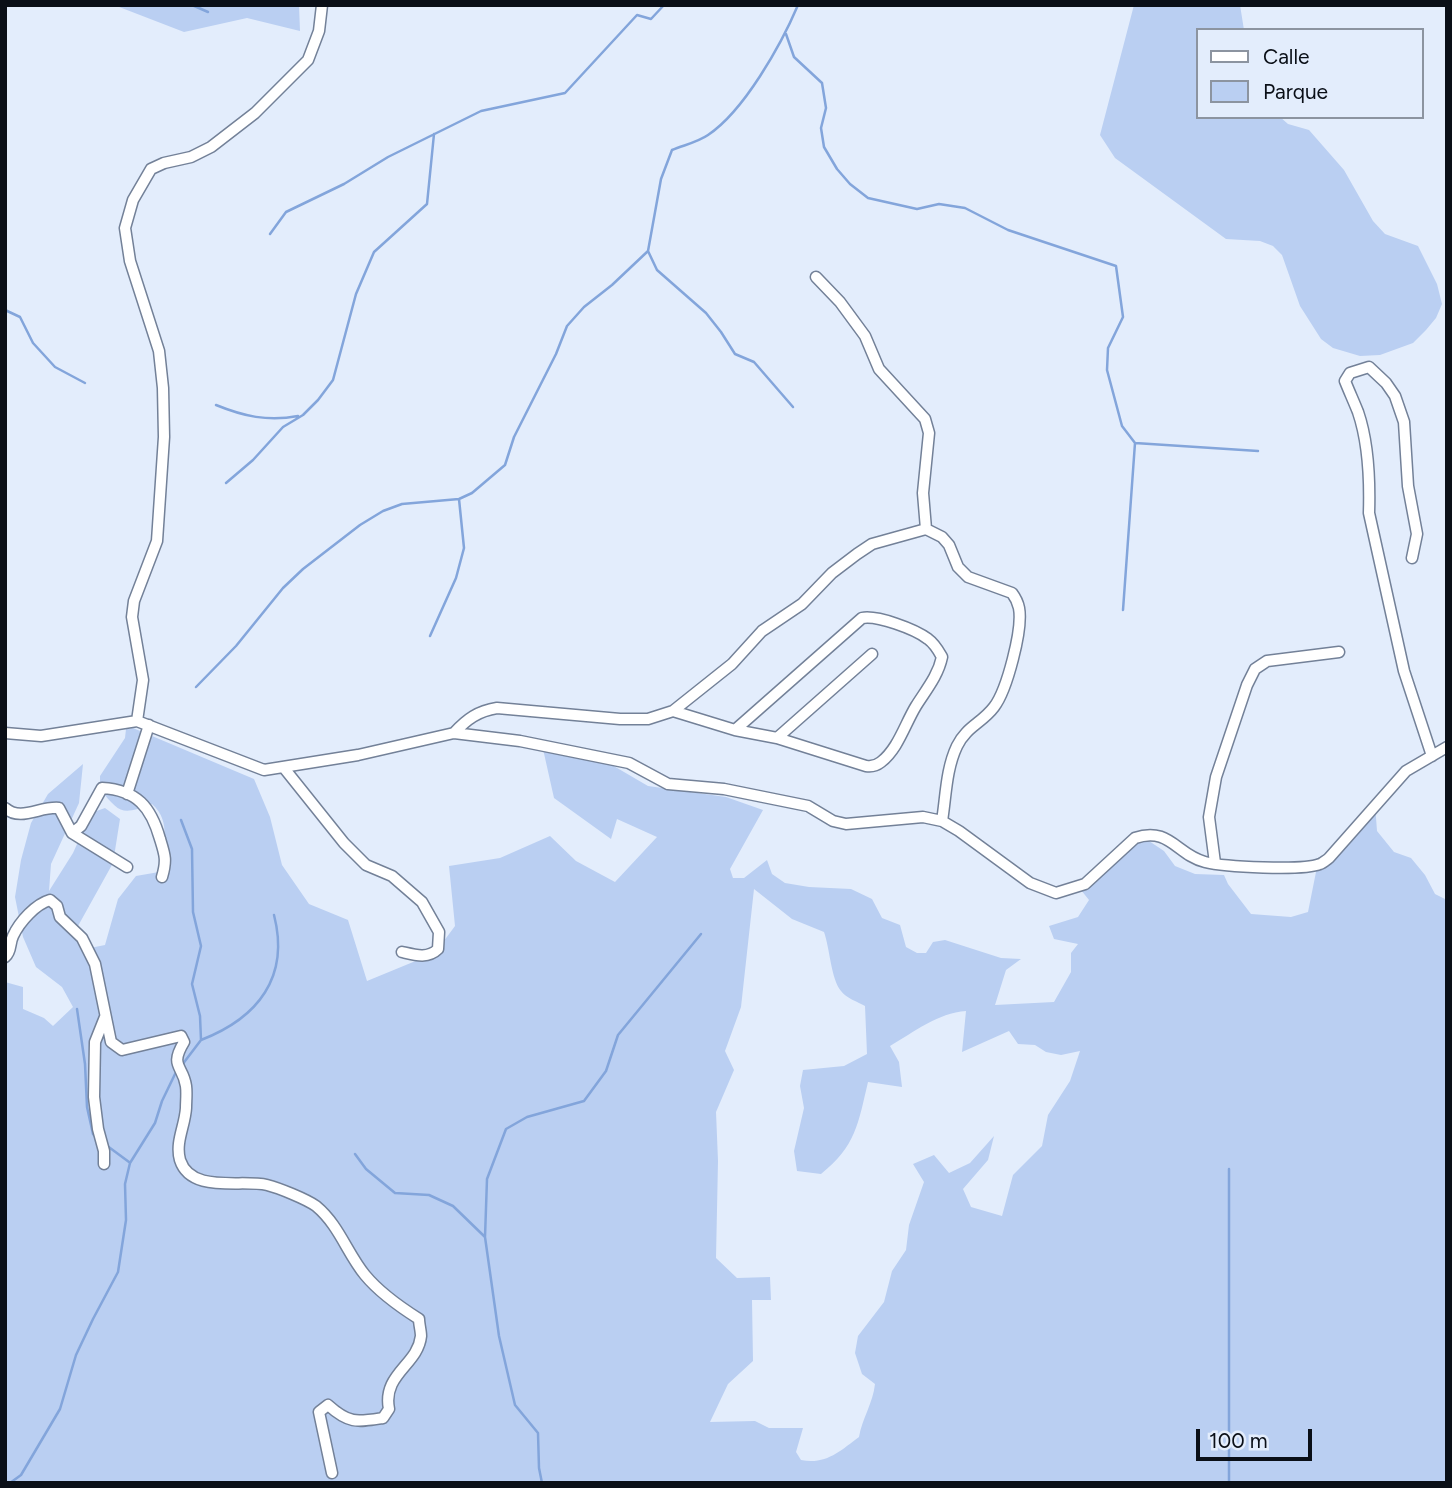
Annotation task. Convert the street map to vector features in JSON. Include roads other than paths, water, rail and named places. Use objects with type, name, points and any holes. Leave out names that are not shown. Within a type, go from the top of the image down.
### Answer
[{"type":"street","points":[[137,720],[144,680],[132,617],[134,601],[157,541],[164,437],[159,351],[130,261],[125,228],[133,200],[151,169],[191,157],[211,147],[255,113],[308,60],[319,31],[321,5]]},
{"type":"street","points":[[816,277],[841,302],[865,335],[879,369],[925,419],[929,433],[923,493],[926,529]]},
{"type":"street","points":[[1412,558],[1417,534],[1408,486],[1404,422],[1395,396],[1369,367],[1350,373],[1345,381],[1359,414],[1370,486],[1369,513],[1404,671],[1432,756]]},
{"type":"street","points":[[454,733],[474,715],[483,710],[498,708],[620,719],[648,719],[673,711],[732,664],[762,631],[802,604],[832,573],[857,554],[872,544],[926,529],[942,537],[949,545],[958,567],[968,578],[1012,593],[1018,606],[1020,621],[1009,675],[998,701],[964,732],[950,761],[942,821]]},
{"type":"street","points":[[673,711],[734,730],[777,738],[874,767],[897,743],[931,684],[941,663],[940,653],[934,644],[919,634],[873,617],[862,618],[734,730]]},
{"type":"street","points":[[1215,863],[1209,817],[1216,777],[1255,669],[1267,661],[1339,652]]},
{"type":"street","points":[[777,738],[872,654]]},
{"type":"street","points":[[5,733],[41,736],[137,720],[264,770],[358,755],[454,733],[520,741],[629,763],[668,783],[724,789],[808,806],[833,821],[846,824],[923,817],[942,821],[1030,883],[1056,893],[1085,884],[1136,838],[1146,834],[1157,835],[1205,862],[1261,867],[1321,864],[1406,771],[1447,747]]},
{"type":"street","points":[[127,794],[149,725]]},
{"type":"street","points":[[284,768],[344,843],[366,865],[392,876],[422,902],[439,932],[438,949],[433,954],[419,956],[402,952]]},
{"type":"street","points":[[72,833],[81,826],[102,789],[114,789],[127,794],[146,805],[155,820],[166,862],[162,877]]},
{"type":"street","points":[[5,808],[12,814],[23,815],[50,807],[59,808],[72,833],[127,867]]},
{"type":"street","points":[[5,957],[10,953],[14,932],[40,903],[50,900],[57,906],[60,917],[82,938],[95,964],[111,1042],[122,1050],[181,1036],[184,1042],[176,1065],[186,1087],[185,1122],[178,1142],[180,1161],[187,1171],[199,1180],[266,1185],[313,1204],[330,1219],[365,1276],[419,1319],[421,1337],[412,1356],[398,1372],[387,1396],[389,1409],[383,1418],[354,1422],[339,1415],[328,1405],[319,1412],[332,1473]]},
{"type":"street","points":[[104,1164],[94,1097],[95,1042],[105,1017]]},
{"type":"waterway","points":[[192,5],[208,12]]},
{"type":"waterway","points":[[270,234],[286,212],[481,111],[565,93],[637,15],[651,19],[664,5]]},
{"type":"waterway","points":[[196,687],[236,646],[283,588],[360,525],[383,511],[402,504],[459,499],[472,493],[505,465],[514,437],[556,354],[567,326],[584,307],[648,251],[661,179],[672,150],[708,135],[735,110],[772,57],[798,5]]},
{"type":"waterway","points":[[786,34],[794,57],[822,83],[826,108],[821,128],[824,147],[837,169],[868,198],[917,209],[939,204],[965,208],[1008,230],[1116,266],[1123,317],[1108,348],[1107,370],[1122,426],[1135,443],[1258,451]]},
{"type":"waterway","points":[[226,483],[253,460],[283,427],[303,415],[333,380],[356,294],[374,252],[427,204],[434,134]]},
{"type":"waterway","points":[[648,251],[657,270],[706,313],[735,354],[754,362],[793,407]]},
{"type":"waterway","points":[[5,310],[20,317],[33,343],[55,367],[85,383]]},
{"type":"waterway","points":[[216,405],[256,417],[298,416]]},
{"type":"waterway","points":[[1123,610],[1135,443]]},
{"type":"waterway","points":[[430,636],[456,578],[464,548],[459,499]]},
{"type":"waterway","points":[[181,820],[192,849],[193,912],[201,946],[192,984],[200,1016],[201,1040],[182,1065]]},
{"type":"waterway","points":[[201,1040],[239,1020],[265,992],[273,976],[277,958],[278,937],[274,915]]},
{"type":"waterway","points":[[542,1483],[538,1433],[515,1405],[499,1336],[485,1237],[487,1179],[506,1129],[527,1117],[584,1101],[606,1071],[618,1035],[701,934]]},
{"type":"waterway","points":[[77,1009],[85,1064],[87,1107],[96,1137]]},
{"type":"waterway","points":[[10,1483],[21,1475],[60,1409],[76,1355],[118,1272],[126,1220],[125,1184],[130,1163],[155,1123],[176,1072]]},
{"type":"waterway","points":[[106,1145],[129,1162]]},
{"type":"waterway","points":[[355,1154],[366,1169],[395,1193],[429,1195],[453,1206],[485,1237]]},
{"type":"waterway","points":[[1229,1169],[1229,1483]]}]
